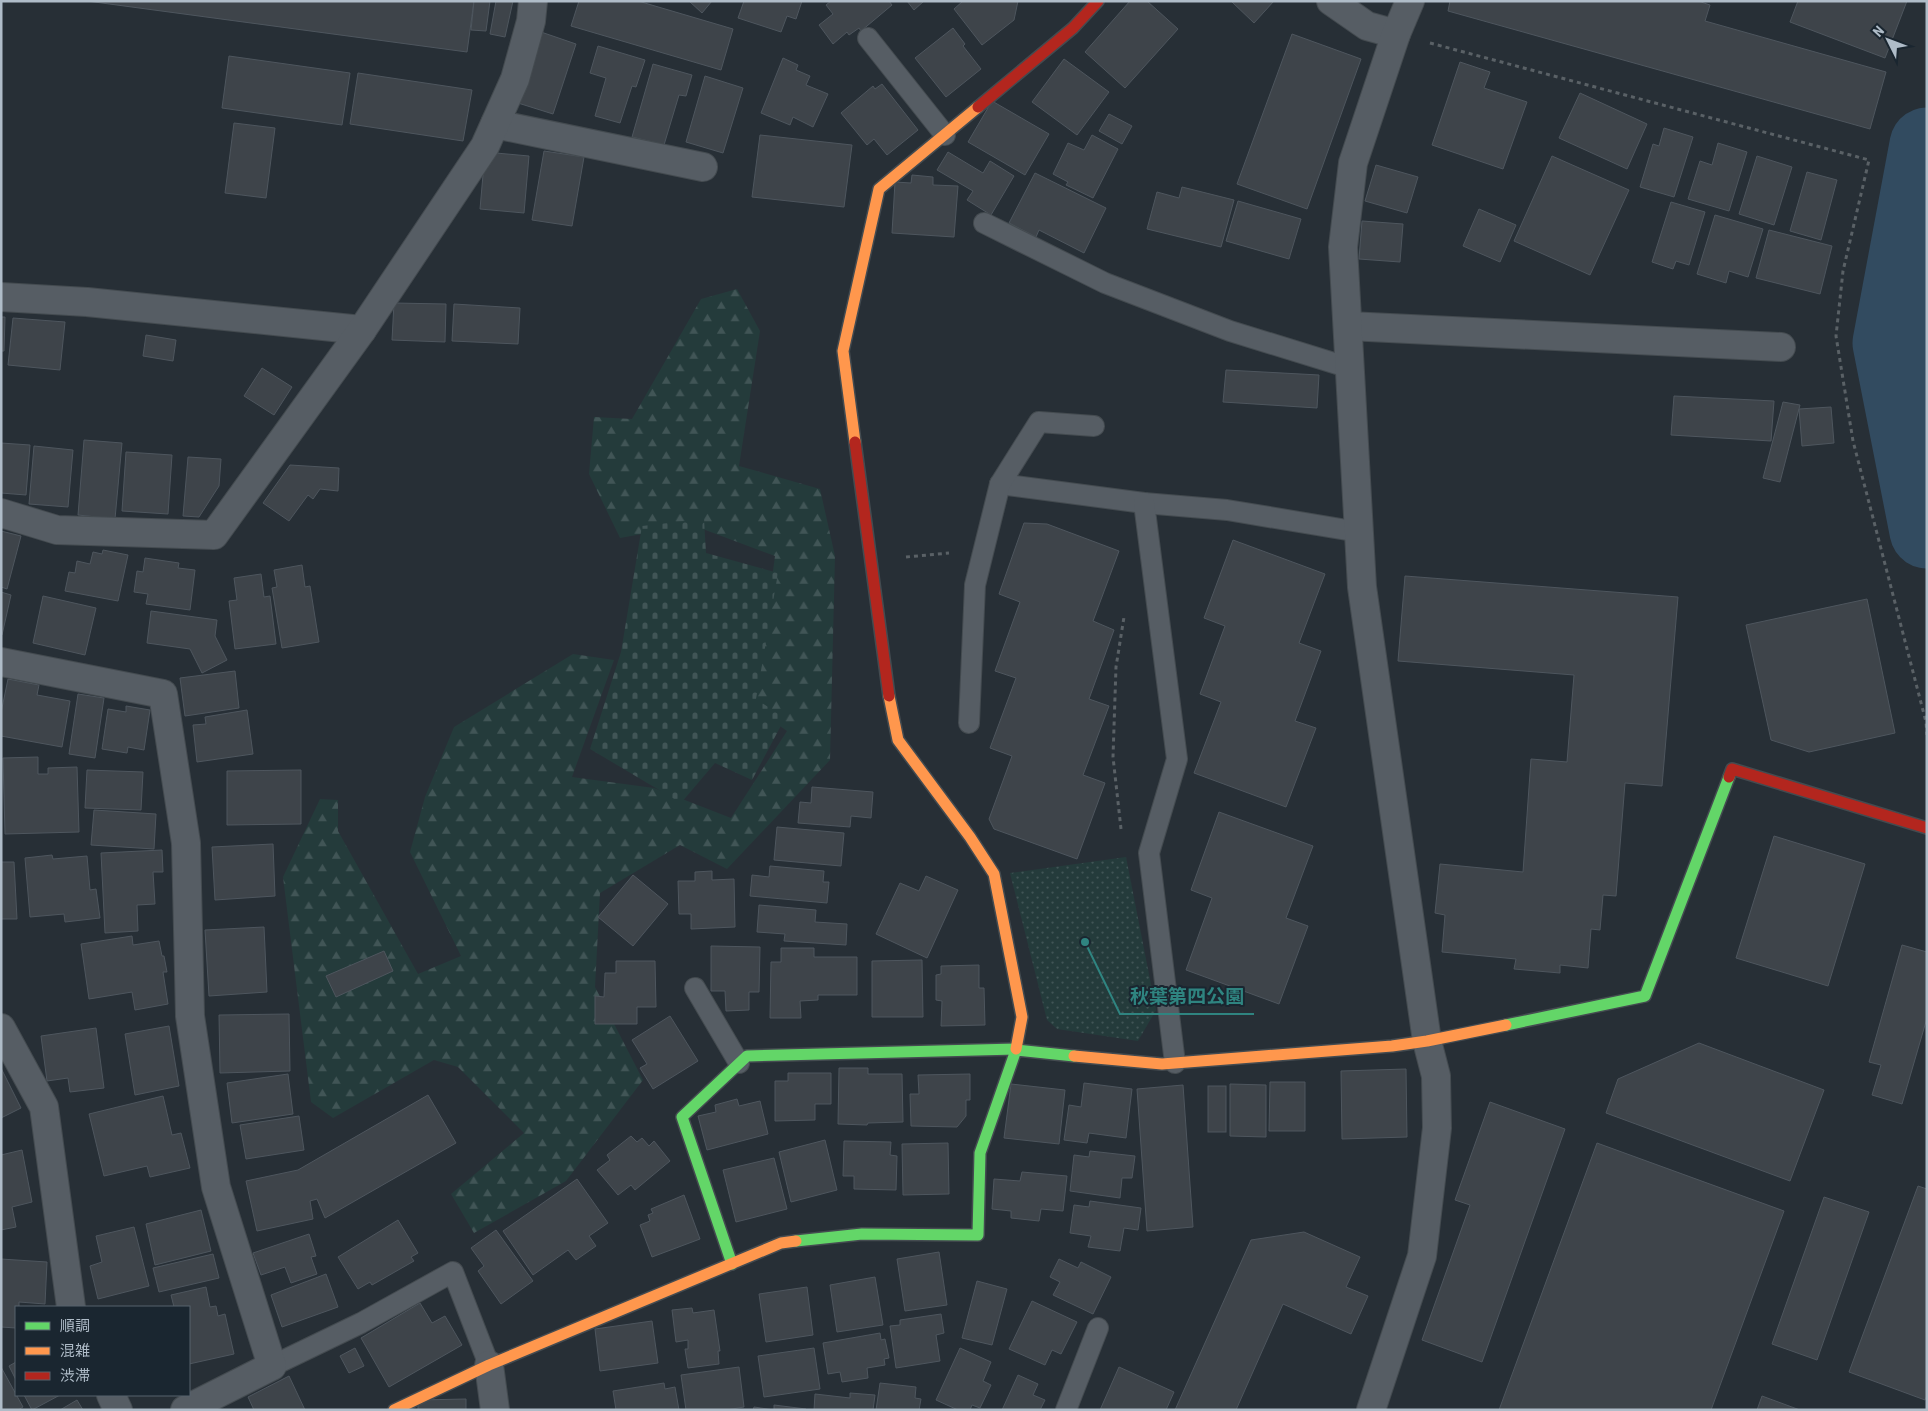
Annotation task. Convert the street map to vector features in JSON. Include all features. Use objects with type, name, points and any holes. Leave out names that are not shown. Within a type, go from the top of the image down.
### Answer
[{"type":"street","points":[[1,513],[57,530],[214,535],[362,330],[486,146],[515,78],[531,21],[533,1]]},
{"type":"street","points":[[394,1410],[489,1365],[782,1243],[862,1234],[978,1235],[980,1153],[1016,1050],[1022,1017],[994,874],[970,837],[898,740],[888,693],[842,351],[879,189],[1073,28],[1098,1]]},
{"type":"street","points":[[1331,1],[1367,26],[1396,34]]},
{"type":"street","points":[[1371,1410],[1422,1256],[1437,1128],[1436,1076],[1427,1041],[1362,587],[1343,248],[1353,163],[1396,34],[1410,1]]},
{"type":"street","points":[[495,124],[703,168]]},
{"type":"street","points":[[1,297],[87,302],[362,330]]},
{"type":"street","points":[[1348,326],[1781,347]]},
{"type":"street","points":[[1,662],[162,694],[186,843],[190,1016],[216,1187],[272,1366],[185,1410]]},
{"type":"street","points":[[732,1264],[682,1117],[747,1056],[1016,1050],[1162,1064],[1392,1046],[1427,1041],[1645,996],[1732,769],[1927,828]]},
{"type":"street","points":[[1,1028],[44,1107],[70,1306]]},
{"type":"street","points":[[489,1365],[494,1410]]},
{"type":"street","points":[[111,1396],[118,1410]]},
{"type":"lane","points":[[868,38],[945,135]]},
{"type":"lane","points":[[984,223],[1104,284],[1230,330],[1350,368]]},
{"type":"lane","points":[[969,723],[975,585],[1000,484],[1039,422],[1094,426]]},
{"type":"lane","points":[[1000,484],[1144,503],[1227,510],[1359,532]]},
{"type":"lane","points":[[1144,503],[1177,759],[1149,853],[1175,1063]]},
{"type":"lane","points":[[695,988],[739,1063]]},
{"type":"lane","points":[[272,1366],[360,1323],[453,1272],[489,1365]]},
{"type":"lane","points":[[1066,1410],[1098,1328]]},
{"type":"path","points":[[1396,34],[1869,160],[1843,271],[1836,336],[1853,441],[1926,722],[1927,735]]},
{"type":"path","points":[[898,557],[940,554]]},
{"type":"path","points":[[1121,830],[1113,757],[1116,667],[1125,612]]},
{"type":"green space","points":[[737,289],[760,331],[739,466],[820,489],[835,556],[830,760],[727,869],[680,845],[600,893],[595,987],[643,1080],[566,1181],[474,1233],[451,1194],[524,1133],[458,1067],[434,1060],[333,1118],[311,1102],[283,877],[320,799],[338,800],[338,831],[418,974],[461,956],[410,852],[425,797],[454,727],[573,654],[614,660],[572,777],[654,788],[731,818],[787,731],[721,684],[766,623],[775,556],[692,525],[620,538],[589,474],[594,417],[632,419],[701,299]]},
{"type":"green space","points":[[704,519],[706,553],[778,573],[756,699],[785,718],[752,780],[715,763],[681,803],[590,749],[621,652],[642,526]]},
{"type":"green space","points":[[1126,857],[1156,1010],[1138,1041],[1057,1029],[1047,1020],[1010,873]]},
{"type":"building","points":[[87,1],[474,1],[467,52]]},
{"type":"building","points":[[474,1],[490,1],[486,31],[471,30]]},
{"type":"building","points":[[496,1],[513,1],[505,37],[490,34]]},
{"type":"building","points":[[579,1],[638,1],[733,29],[721,70],[571,26]]},
{"type":"building","points":[[689,1],[712,1],[702,13]]},
{"type":"building","points":[[744,1],[802,1],[796,19],[787,16],[781,32],[738,18]]},
{"type":"building","points":[[831,1],[889,1],[892,5],[861,31],[859,28],[849,35],[847,32],[833,44],[819,25],[833,14],[826,5]]},
{"type":"building","points":[[907,1],[924,1],[914,10]]},
{"type":"building","points":[[963,1],[1018,1],[1014,20],[982,45],[954,9]]},
{"type":"building","points":[[1130,1],[1147,1],[1178,29],[1125,88],[1085,52]]},
{"type":"building","points":[[1231,1],[1274,1],[1254,23]]},
{"type":"building","points":[[1450,1],[1698,1],[1710,5],[1705,21],[1886,72],[1870,129],[1448,11]]},
{"type":"building","points":[[1798,1],[1907,1],[1885,58],[1790,22]]},
{"type":"building","points":[[953,28],[965,44],[963,46],[981,69],[946,97],[915,58]]},
{"type":"building","points":[[541,32],[576,44],[553,114],[518,103]]},
{"type":"building","points":[[1292,34],[1361,59],[1307,209],[1237,184]]},
{"type":"building","points":[[598,46],[645,60],[636,87],[632,86],[620,123],[595,116],[606,78],[590,73]]},
{"type":"building","points":[[229,56],[350,73],[342,125],[222,108]]},
{"type":"building","points":[[783,58],[798,65],[796,70],[810,76],[806,85],[828,94],[813,127],[793,117],[790,125],[761,113]]},
{"type":"building","points":[[1064,59],[1109,92],[1077,135],[1032,102]]},
{"type":"building","points":[[1460,62],[1490,72],[1484,88],[1527,102],[1503,169],[1432,145]]},
{"type":"building","points":[[653,64],[692,75],[686,96],[679,95],[664,145],[632,137]]},
{"type":"building","points":[[358,73],[472,90],[463,141],[350,124]]},
{"type":"building","points":[[705,76],[743,88],[723,153],[686,142]]},
{"type":"building","points":[[882,84],[918,130],[887,155],[874,139],[867,145],[841,113],[873,86],[875,89]]},
{"type":"building","points":[[1580,93],[1647,124],[1627,169],[1559,138]]},
{"type":"building","points":[[992,101],[1049,134],[1025,175],[968,142]]},
{"type":"building","points":[[1109,114],[1132,126],[1122,144],[1099,131]]},
{"type":"building","points":[[234,123],[275,128],[266,198],[225,193]]},
{"type":"building","points":[[1664,128],[1693,137],[1674,197],[1640,187],[1653,144],[1659,146]]},
{"type":"building","points":[[760,135],[852,145],[844,207],[752,197]]},
{"type":"building","points":[[1092,135],[1118,149],[1093,198],[1066,185],[1068,182],[1053,174],[1068,143],[1084,150]]},
{"type":"building","points":[[1718,143],[1747,152],[1729,211],[1688,199],[1700,161],[1712,165]]},
{"type":"building","points":[[544,151],[584,157],[572,226],[532,220]]},
{"type":"building","points":[[485,152],[529,156],[524,213],[480,209]]},
{"type":"building","points":[[948,152],[983,173],[990,161],[1014,176],[991,215],[967,200],[973,191],[937,170]]},
{"type":"building","points":[[1552,156],[1629,190],[1590,275],[1514,241]]},
{"type":"building","points":[[1757,156],[1792,167],[1774,225],[1739,214]]},
{"type":"building","points":[[1376,165],[1418,177],[1407,213],[1365,201]]},
{"type":"building","points":[[1807,172],[1837,180],[1821,240],[1790,231]]},
{"type":"building","points":[[1035,173],[1106,208],[1084,253],[1039,230],[1036,237],[1009,223]]},
{"type":"building","points":[[912,175],[933,177],[933,185],[958,186],[954,237],[892,233],[895,182],[911,183]]},
{"type":"building","points":[[1182,187],[1234,200],[1221,247],[1147,229],[1157,192],[1179,198]]},
{"type":"building","points":[[1238,201],[1301,219],[1289,259],[1226,241]]},
{"type":"building","points":[[1671,202],[1705,212],[1689,265],[1676,261],[1673,269],[1652,262]]},
{"type":"building","points":[[1479,209],[1516,225],[1500,262],[1463,246]]},
{"type":"building","points":[[1715,215],[1763,229],[1748,277],[1729,271],[1726,283],[1697,274]]},
{"type":"building","points":[[1362,221],[1403,224],[1400,262],[1359,259]]},
{"type":"building","points":[[1769,230],[1832,246],[1820,294],[1756,278]]},
{"type":"building","points":[[394,303],[446,304],[445,342],[392,340]]},
{"type":"building","points":[[454,304],[520,308],[518,344],[452,341]]},
{"type":"building","points":[[1,317],[5,317],[4,351],[1,351]]},
{"type":"building","points":[[13,318],[65,322],[60,370],[8,365]]},
{"type":"building","points":[[146,335],[176,340],[173,361],[143,356]]},
{"type":"building","points":[[262,368],[292,387],[274,415],[244,396]]},
{"type":"building","points":[[1226,370],[1319,375],[1317,408],[1223,402]]},
{"type":"building","points":[[1674,396],[1774,401],[1771,441],[1671,435]]},
{"type":"building","points":[[1783,402],[1800,405],[1780,482],[1763,478]]},
{"type":"building","points":[[1831,407],[1834,443],[1802,446],[1799,409]]},
{"type":"building","points":[[84,440],[122,443],[115,519],[78,515]]},
{"type":"building","points":[[1,443],[30,445],[26,495],[1,493]]},
{"type":"building","points":[[34,446],[73,450],[68,507],[29,504]]},
{"type":"building","points":[[126,452],[172,455],[168,514],[122,511]]},
{"type":"building","points":[[188,457],[221,459],[219,486],[199,517],[183,516]]},
{"type":"building","points":[[290,465],[339,468],[338,491],[320,489],[313,499],[308,495],[289,521],[263,503]]},
{"type":"building","points":[[1024,523],[1047,524],[1119,551],[1093,621],[1114,630],[1089,699],[1109,706],[1083,775],[1105,783],[1077,859],[994,829],[989,819],[1012,756],[990,748],[1016,678],[995,671],[1020,602],[999,594]]},
{"type":"building","points":[[1,531],[21,536],[7,589],[1,587]]},
{"type":"building","points":[[1233,540],[1325,574],[1299,643],[1321,651],[1295,721],[1316,728],[1286,807],[1194,773],[1221,702],[1200,694],[1225,626],[1204,618]]},
{"type":"building","points":[[103,550],[128,555],[118,601],[65,591],[69,572],[75,573],[77,561],[90,564],[93,552],[102,554]]},
{"type":"building","points":[[145,558],[179,563],[178,568],[195,570],[190,610],[146,604],[148,594],[134,592],[137,571],[143,572]]},
{"type":"building","points":[[302,565],[305,587],[310,586],[319,642],[282,648],[272,588],[277,587],[274,570]]},
{"type":"building","points":[[261,574],[264,597],[270,596],[276,644],[235,649],[229,601],[237,600],[234,578]]},
{"type":"building","points":[[1405,576],[1678,597],[1662,786],[1625,783],[1616,896],[1603,895],[1600,930],[1591,929],[1588,968],[1560,965],[1560,973],[1514,969],[1516,959],[1442,952],[1445,915],[1435,913],[1440,864],[1523,872],[1531,759],[1567,762],[1574,675],[1398,661]]},
{"type":"building","points":[[1,592],[11,595],[2,635],[1,635]]},
{"type":"building","points":[[43,596],[96,608],[85,655],[33,643]]},
{"type":"building","points":[[1867,599],[1895,733],[1809,752],[1771,740],[1746,625]]},
{"type":"building","points":[[151,611],[217,620],[215,636],[227,660],[202,673],[190,649],[147,643]]},
{"type":"building","points":[[235,671],[239,708],[185,716],[180,678]]},
{"type":"building","points":[[8,679],[39,685],[37,695],[70,701],[62,747],[1,736],[1,713]]},
{"type":"building","points":[[78,694],[104,698],[95,758],[69,754]]},
{"type":"building","points":[[126,706],[150,710],[144,750],[128,747],[127,753],[102,749],[108,709],[126,712]]},
{"type":"building","points":[[247,710],[253,754],[197,762],[193,725],[206,724],[205,717]]},
{"type":"building","points":[[38,757],[38,774],[48,774],[48,768],[77,767],[79,832],[5,834],[3,758]]},
{"type":"building","points":[[87,770],[143,772],[141,810],[85,808]]},
{"type":"building","points":[[301,770],[301,824],[227,825],[227,771]]},
{"type":"building","points":[[812,787],[873,792],[871,818],[851,816],[850,827],[798,823],[800,802],[811,803]]},
{"type":"building","points":[[94,810],[156,814],[154,849],[91,845]]},
{"type":"building","points":[[1219,812],[1313,846],[1286,918],[1308,926],[1279,1004],[1186,970],[1212,898],[1191,890]]},
{"type":"building","points":[[777,827],[844,833],[841,866],[774,860]]},
{"type":"building","points":[[1774,836],[1865,864],[1828,986],[1736,958]]},
{"type":"building","points":[[273,844],[275,896],[215,900],[212,847]]},
{"type":"building","points":[[162,850],[163,872],[153,872],[155,904],[137,905],[138,931],[105,933],[101,853]]},
{"type":"building","points":[[52,855],[53,859],[87,856],[90,890],[96,889],[100,918],[65,922],[64,914],[30,917],[25,858]]},
{"type":"building","points":[[1,862],[14,862],[17,919],[1,919]]},
{"type":"building","points":[[770,866],[824,871],[823,882],[829,882],[827,903],[750,896],[752,875],[769,877]]},
{"type":"building","points":[[712,871],[712,880],[734,879],[735,927],[691,929],[691,914],[679,914],[678,881],[695,881],[695,872]]},
{"type":"building","points":[[633,875],[668,904],[633,946],[598,917]]},
{"type":"building","points":[[926,876],[958,890],[927,958],[876,934],[900,883],[919,891]]},
{"type":"building","points":[[759,905],[816,910],[815,922],[847,924],[846,945],[784,941],[785,934],[757,932]]},
{"type":"building","points":[[264,927],[267,992],[209,996],[205,930]]},
{"type":"building","points":[[132,936],[133,945],[159,941],[167,972],[163,972],[168,1004],[135,1010],[132,992],[89,999],[81,944]]},
{"type":"building","points":[[1902,945],[1927,952],[1927,1018],[1902,1104],[1872,1095],[1881,1065],[1869,1062]]},
{"type":"building","points":[[711,946],[760,947],[759,992],[749,992],[749,1010],[726,1011],[725,991],[711,991]]},
{"type":"building","points":[[781,948],[814,948],[814,957],[857,957],[857,995],[818,995],[818,1000],[800,1001],[801,1018],[770,1018],[771,962],[781,962]]},
{"type":"building","points":[[384,951],[393,971],[336,997],[326,976]]},
{"type":"building","points":[[922,960],[923,1017],[872,1017],[872,961]]},
{"type":"building","points":[[616,961],[655,961],[656,1007],[637,1007],[637,1024],[595,1024],[595,996],[604,997],[605,973],[616,973]]},
{"type":"building","points":[[979,965],[979,988],[984,988],[985,1025],[941,1026],[942,1001],[936,1000],[936,975],[941,974],[941,966]]},
{"type":"building","points":[[289,1014],[290,1071],[220,1073],[219,1015]]},
{"type":"building","points":[[670,1016],[698,1061],[653,1089],[640,1068],[647,1064],[632,1040]]},
{"type":"building","points":[[169,1026],[179,1086],[135,1095],[125,1034]]},
{"type":"building","points":[[96,1028],[104,1088],[70,1092],[68,1078],[47,1081],[41,1036]]},
{"type":"building","points":[[1699,1043],[1824,1090],[1790,1181],[1606,1113],[1618,1079]]},
{"type":"building","points":[[1,1068],[21,1108],[1,1118]]},
{"type":"building","points":[[839,1068],[868,1068],[868,1074],[902,1074],[903,1122],[868,1123],[867,1125],[838,1124]]},
{"type":"building","points":[[1406,1069],[1407,1137],[1342,1139],[1341,1071]]},
{"type":"building","points":[[788,1073],[831,1073],[831,1104],[815,1104],[815,1120],[775,1121],[775,1081],[788,1081]]},
{"type":"building","points":[[288,1074],[293,1114],[232,1123],[227,1083]]},
{"type":"building","points":[[970,1074],[970,1100],[966,1100],[966,1116],[957,1127],[911,1126],[910,1094],[919,1094],[918,1075]]},
{"type":"building","points":[[1270,1082],[1305,1082],[1305,1131],[1269,1131]]},
{"type":"building","points":[[1084,1083],[1132,1089],[1126,1138],[1089,1133],[1087,1143],[1064,1140],[1069,1105],[1081,1107]]},
{"type":"building","points":[[1011,1084],[1065,1090],[1059,1144],[1004,1138]]},
{"type":"building","points":[[1230,1084],[1266,1085],[1266,1137],[1230,1136]]},
{"type":"building","points":[[1183,1085],[1193,1227],[1147,1231],[1137,1089]]},
{"type":"building","points":[[1208,1086],[1226,1086],[1226,1132],[1208,1132]]},
{"type":"building","points":[[428,1095],[456,1143],[325,1218],[317,1199],[310,1201],[313,1219],[257,1231],[246,1181],[298,1170]]},
{"type":"building","points":[[163,1096],[172,1135],[181,1133],[190,1168],[150,1177],[147,1166],[104,1176],[89,1114]]},
{"type":"building","points":[[737,1099],[739,1106],[760,1101],[768,1134],[707,1150],[698,1116],[716,1112],[715,1105]]},
{"type":"building","points":[[1490,1102],[1565,1129],[1482,1362],[1422,1340],[1470,1205],[1455,1200]]},
{"type":"building","points":[[299,1116],[304,1150],[246,1159],[240,1125]]},
{"type":"building","points":[[631,1136],[637,1142],[642,1138],[649,1146],[654,1141],[670,1161],[635,1190],[631,1185],[618,1195],[597,1170],[610,1160],[607,1155]]},
{"type":"building","points":[[825,1140],[837,1190],[791,1202],[779,1152]]},
{"type":"building","points":[[844,1141],[891,1142],[890,1155],[897,1156],[896,1190],[854,1189],[854,1176],[843,1176]]},
{"type":"building","points":[[948,1143],[949,1194],[903,1195],[902,1144]]},
{"type":"building","points":[[1597,1143],[1784,1211],[1711,1410],[1499,1410]]},
{"type":"building","points":[[22,1150],[32,1202],[12,1207],[16,1227],[1,1230],[1,1155]]},
{"type":"building","points":[[1090,1151],[1135,1156],[1132,1178],[1122,1178],[1120,1198],[1070,1191],[1074,1155],[1089,1157]]},
{"type":"building","points":[[774,1158],[787,1209],[736,1222],[723,1170]]},
{"type":"building","points":[[1022,1172],[1067,1176],[1063,1211],[1041,1209],[1039,1221],[1011,1218],[1011,1211],[992,1209],[994,1179],[1020,1181]]},
{"type":"building","points":[[577,1179],[608,1223],[589,1236],[596,1246],[576,1260],[568,1250],[533,1275],[503,1231]]},
{"type":"building","points":[[1918,1186],[1927,1189],[1927,1395],[1925,1400],[1849,1372]]},
{"type":"building","points":[[684,1195],[700,1239],[652,1257],[640,1225],[650,1221],[648,1215],[653,1213],[651,1209]]},
{"type":"building","points":[[1824,1197],[1869,1212],[1817,1360],[1772,1344]]},
{"type":"building","points":[[1090,1201],[1141,1208],[1138,1230],[1124,1228],[1120,1251],[1088,1247],[1091,1236],[1070,1233],[1074,1205],[1089,1207]]},
{"type":"building","points":[[201,1210],[211,1251],[155,1265],[146,1224]]},
{"type":"building","points":[[398,1220],[418,1253],[411,1257],[414,1261],[372,1285],[370,1282],[358,1289],[338,1257]]},
{"type":"building","points":[[134,1227],[149,1286],[98,1299],[90,1266],[102,1262],[96,1236]]},
{"type":"building","points":[[496,1230],[533,1281],[501,1304],[478,1271],[484,1266],[471,1248]]},
{"type":"building","points":[[1304,1232],[1360,1257],[1346,1287],[1368,1296],[1351,1334],[1283,1304],[1236,1410],[1175,1410],[1251,1240]]},
{"type":"building","points":[[309,1234],[316,1256],[311,1257],[317,1274],[291,1283],[285,1267],[261,1275],[253,1253]]},
{"type":"building","points":[[939,1252],[947,1305],[905,1311],[897,1259]]},
{"type":"building","points":[[213,1254],[219,1278],[159,1292],[153,1268]]},
{"type":"building","points":[[1,1259],[47,1262],[45,1304],[19,1302],[19,1306],[15,1306],[15,1328],[1,1327]]},
{"type":"building","points":[[1059,1259],[1078,1268],[1081,1262],[1111,1277],[1093,1314],[1053,1295],[1060,1282],[1050,1277]]},
{"type":"building","points":[[326,1274],[338,1307],[282,1327],[271,1295]]},
{"type":"building","points":[[875,1277],[883,1325],[837,1332],[830,1285]]},
{"type":"building","points":[[977,1281],[1007,1289],[992,1345],[962,1338]]},
{"type":"building","points":[[206,1287],[210,1307],[216,1306],[218,1316],[225,1314],[234,1354],[190,1364],[190,1306],[174,1306],[171,1295]]},
{"type":"building","points":[[807,1287],[813,1335],[766,1342],[759,1294]]},
{"type":"building","points":[[1032,1301],[1077,1322],[1061,1354],[1052,1350],[1045,1365],[1009,1349]]},
{"type":"building","points":[[420,1303],[432,1323],[445,1316],[462,1345],[389,1387],[361,1338]]},
{"type":"building","points":[[692,1308],[693,1313],[714,1310],[720,1351],[718,1351],[719,1364],[688,1368],[685,1349],[688,1349],[688,1340],[676,1342],[672,1310]]},
{"type":"building","points":[[941,1314],[944,1333],[936,1335],[940,1361],[896,1368],[890,1326],[900,1325],[900,1320]]},
{"type":"building","points":[[652,1321],[658,1363],[600,1371],[595,1329]]},
{"type":"building","points":[[880,1333],[881,1340],[885,1339],[889,1358],[884,1359],[885,1365],[867,1368],[868,1378],[842,1382],[840,1372],[828,1374],[823,1343]]},
{"type":"building","points":[[355,1348],[364,1366],[349,1373],[340,1356]]},
{"type":"building","points":[[814,1348],[820,1389],[764,1397],[758,1356]]},
{"type":"building","points":[[960,1348],[991,1362],[983,1381],[991,1385],[980,1408],[972,1405],[970,1410],[958,1410],[936,1400]]},
{"type":"building","points":[[15,1363],[15,1378],[9,1366]]},
{"type":"building","points":[[1,1367],[15,1392],[15,1396],[17,1396],[23,1407],[18,1410],[1,1410]]},
{"type":"building","points":[[739,1367],[744,1407],[726,1410],[686,1410],[681,1375]]},
{"type":"building","points":[[1119,1367],[1174,1392],[1166,1410],[1100,1410]]},
{"type":"building","points":[[1018,1375],[1038,1384],[1033,1395],[1045,1400],[1040,1410],[1002,1410]]},
{"type":"building","points":[[289,1376],[305,1410],[254,1410],[248,1397]]},
{"type":"building","points":[[664,1383],[665,1389],[675,1387],[679,1410],[616,1410],[613,1391]]},
{"type":"building","points":[[880,1383],[916,1387],[915,1398],[921,1399],[919,1410],[876,1410]]},
{"type":"building","points":[[850,1393],[875,1395],[873,1410],[814,1410],[815,1394],[850,1398]]},
{"type":"building","points":[[25,1396],[58,1396],[32,1410]]},
{"type":"building","points":[[1762,1396],[1800,1410],[1757,1410]]},
{"type":"building","points":[[466,1399],[466,1410],[418,1410],[418,1400]]},
{"type":"building","points":[[77,1400],[83,1410],[60,1410]]},
{"type":"building","points":[[774,1405],[806,1409],[806,1410],[774,1410]]},
{"type":"building","points":[[754,1407],[774,1410],[753,1410]]},
{"type":"waterway","points":[[1927,145],[1890,343],[1927,531]]},
{"type":"traffic: fast","points":[[1506,1025],[1645,996],[1729,777]]},
{"type":"traffic: fast","points":[[732,1264],[682,1117],[747,1056],[1016,1049]]},
{"type":"traffic: fast","points":[[796,1241],[862,1234],[978,1235],[980,1153],[1016,1050],[1074,1056]]},
{"type":"traffic: slow","points":[[855,442],[843,351],[879,189],[978,107]]},
{"type":"traffic: slow","points":[[889,696],[898,740],[970,837],[994,874],[1022,1017],[1016,1049]]},
{"type":"traffic: slow","points":[[1074,1056],[1162,1064],[1392,1046],[1506,1025]]},
{"type":"traffic: slow","points":[[394,1410],[489,1365],[781,1243],[796,1241]]},
{"type":"traffic: jam","points":[[978,107],[1073,28],[1098,1]]},
{"type":"traffic: jam","points":[[855,442],[889,696]]},
{"type":"traffic: jam","points":[[1729,777],[1732,769],[1927,828]]},
{"type":"place","name":"秋葉第四公園","points":[[1085,942]]}]
